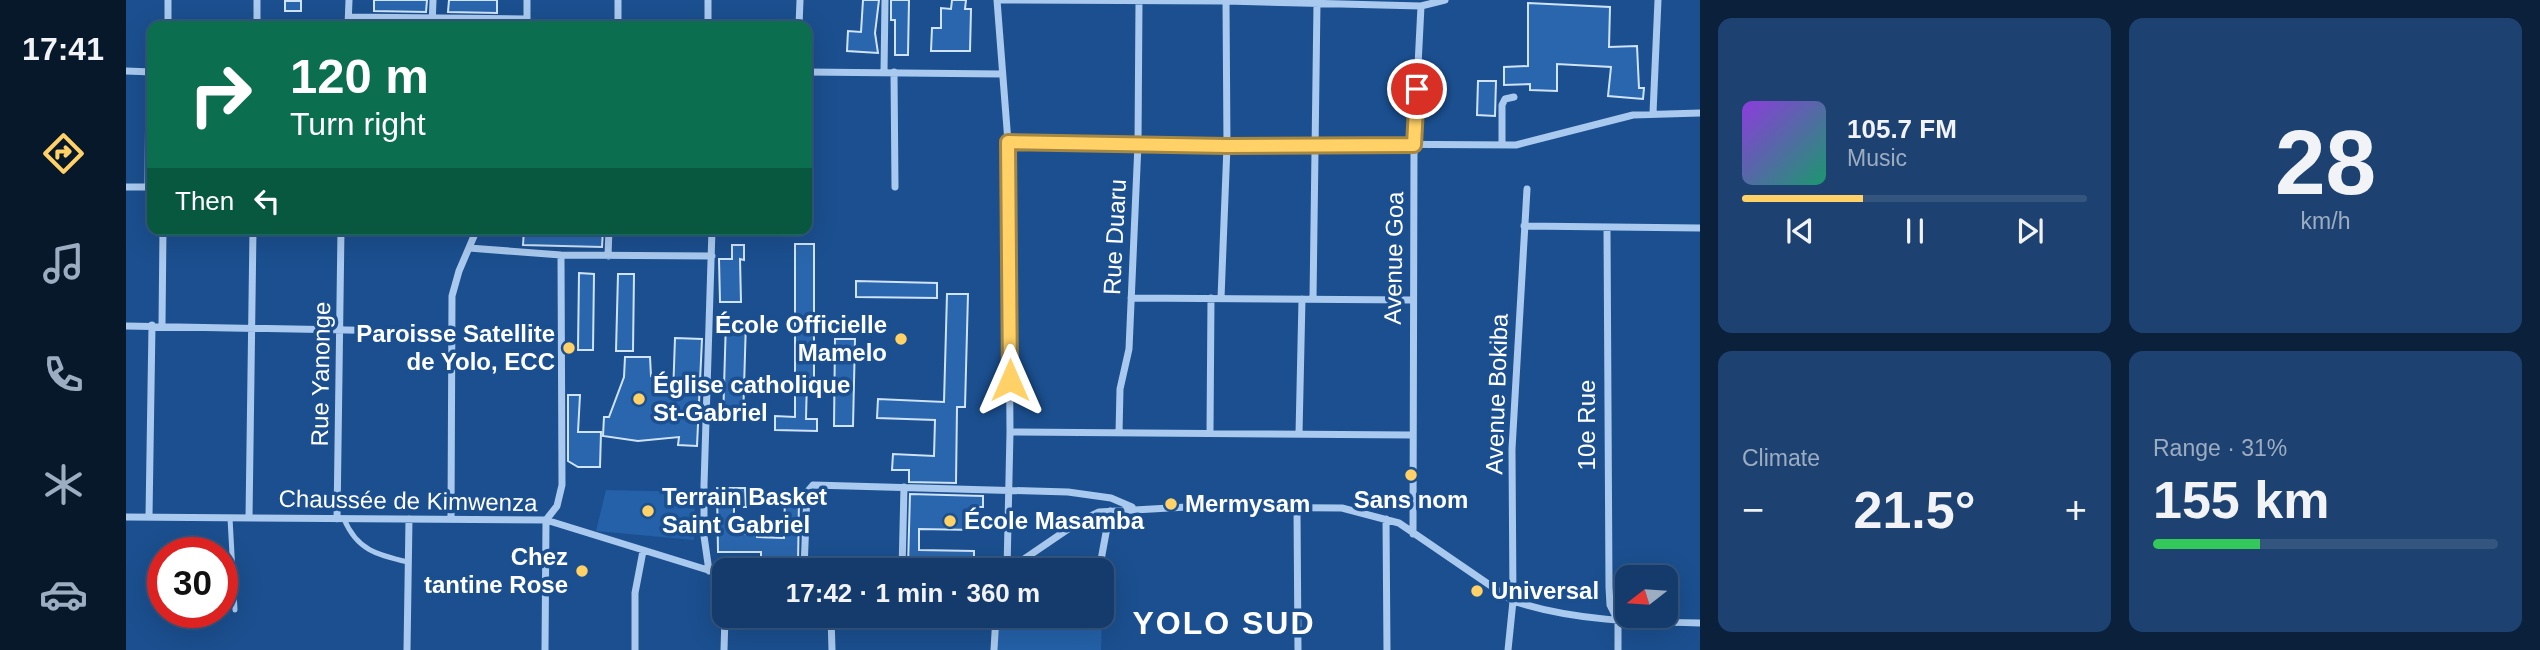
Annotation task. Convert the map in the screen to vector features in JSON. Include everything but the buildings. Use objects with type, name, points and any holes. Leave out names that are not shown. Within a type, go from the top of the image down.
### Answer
[{"type":"street","points":[[168,0],[168,21]]},
{"type":"street","points":[[257,0],[257,21]]},
{"type":"street","points":[[349,0],[349,21]]},
{"type":"street","points":[[432,21],[433,0]]},
{"type":"street","points":[[527,0],[527,21]]},
{"type":"street","points":[[618,0],[618,21]]},
{"type":"street","points":[[708,0],[708,21]]},
{"type":"street","points":[[800,0],[800,21]]},
{"type":"street","points":[[884,72],[885,0]]},
{"type":"street","points":[[1008,558],[1008,142],[1000,74],[997,0],[1299,1],[1422,6],[1445,0]]},
{"type":"street","points":[[1653,113],[1658,0]]},
{"type":"street","name":"Rue Duaru","points":[[1119,433],[1120,389],[1129,349],[1138,144],[1139,1]]},
{"type":"street","points":[[1221,298],[1227,146],[1226,1]]},
{"type":"street","points":[[1313,299],[1317,3]]},
{"type":"street","name":"Avenue Goa","points":[[1413,534],[1414,145],[1422,6]]},
{"type":"street","points":[[349,17],[415,21]]},
{"type":"street","points":[[126,71],[147,72]]},
{"type":"street","points":[[812,72],[1000,74]]},
{"type":"street","points":[[894,72],[895,187]]},
{"type":"street","points":[[1502,145],[1502,105],[1505,99],[1514,97]]},
{"type":"street","points":[[1008,142],[1227,146],[1502,145],[1529,143],[1633,115],[1700,113]]},
{"type":"street","points":[[126,187],[147,187]]},
{"type":"street","name":"Avenue Bokiba","points":[[1508,650],[1513,601],[1511,449],[1527,189]]},
{"type":"street","points":[[1524,226],[1700,228]]},
{"type":"street","name":"10e Rue","points":[[1607,228],[1609,587],[1610,605],[1615,615]]},
{"type":"street","points":[[162,325],[163,235]]},
{"type":"street","points":[[249,518],[253,235]]},
{"type":"street","name":"Rue Yanonge","points":[[340,519],[341,235]]},
{"type":"street","points":[[451,518],[452,331],[455,283],[474,235]]},
{"type":"street","points":[[608,235],[608,256]]},
{"type":"street","points":[[709,571],[704,536],[704,485],[712,235]]},
{"type":"street","points":[[469,248],[561,255],[712,256]]},
{"type":"street","points":[[545,650],[546,520],[557,506],[562,485],[561,255]]},
{"type":"street","points":[[1131,298],[1413,300]]},
{"type":"street","points":[[1210,298],[1210,432]]},
{"type":"street","points":[[1299,433],[1302,299]]},
{"type":"street","points":[[126,326],[452,331]]},
{"type":"street","points":[[149,516],[152,326]]},
{"type":"street","points":[[1010,432],[1412,435]]},
{"type":"street","points":[[805,558],[809,488],[820,485],[1095,494],[1132,508]]},
{"type":"street","points":[[902,558],[904,487]]},
{"type":"street","points":[[1026,558],[1077,523],[1099,512],[1132,508],[1342,508],[1399,523],[1513,601],[1555,613],[1615,621]]},
{"type":"street","points":[[1297,509],[1298,650]]},
{"type":"street","points":[[1101,558],[1110,511]]},
{"type":"street","name":"Chaussée de Kimwenza","points":[[126,517],[546,520],[712,572]]},
{"type":"street","points":[[407,650],[409,519]]},
{"type":"street","points":[[1386,519],[1387,650]]},
{"type":"street","points":[[635,650],[635,593],[643,551]]},
{"type":"street","points":[[1678,622],[1700,623]]},
{"type":"street","points":[[724,628],[724,650]]},
{"type":"street","points":[[831,628],[832,650]]},
{"type":"street","points":[[995,650],[996,628]]},
{"type":"street","name":"10e Rue","points":[[1618,628],[1618,650]]},
{"type":"lane","points":[[230,518],[231,537]]},
{"type":"lane","points":[[340,519],[357,544],[369,552],[408,562]]},
{"type":"shaded area","name":"Terrain Basket Saint Gabriel","points":[[606,490],[695,492],[694,540],[596,531]]},
{"type":"shaded area","points":[[998,628],[1102,628],[1101,650],[997,650]]},
{"type":"place","name":"École Officielle Mamelo","points":[[901,339]]},
{"type":"place","name":"Paroisse Satellite de Yolo, ECC","points":[[569,348]]},
{"type":"place","name":"Église catholique St-Gabriel","points":[[639,399]]},
{"type":"place","name":"Sans nom","points":[[1411,475]]},
{"type":"place","name":"Mermysam","points":[[1171,504]]},
{"type":"place","name":"Terrain Basket Saint Gabriel","points":[[648,511]]},
{"type":"place","name":"École Masamba","points":[[950,521]]},
{"type":"place","name":"Chez tantine Rose","points":[[582,571]]},
{"type":"place","name":"Universal","points":[[1477,591]]},
{"type":"district","name":"YOLO SUD","points":[[1224,623]]},
{"type":"route","points":[[1010,380],[1008,142],[1227,146],[1414,145],[1417,89]]}]
